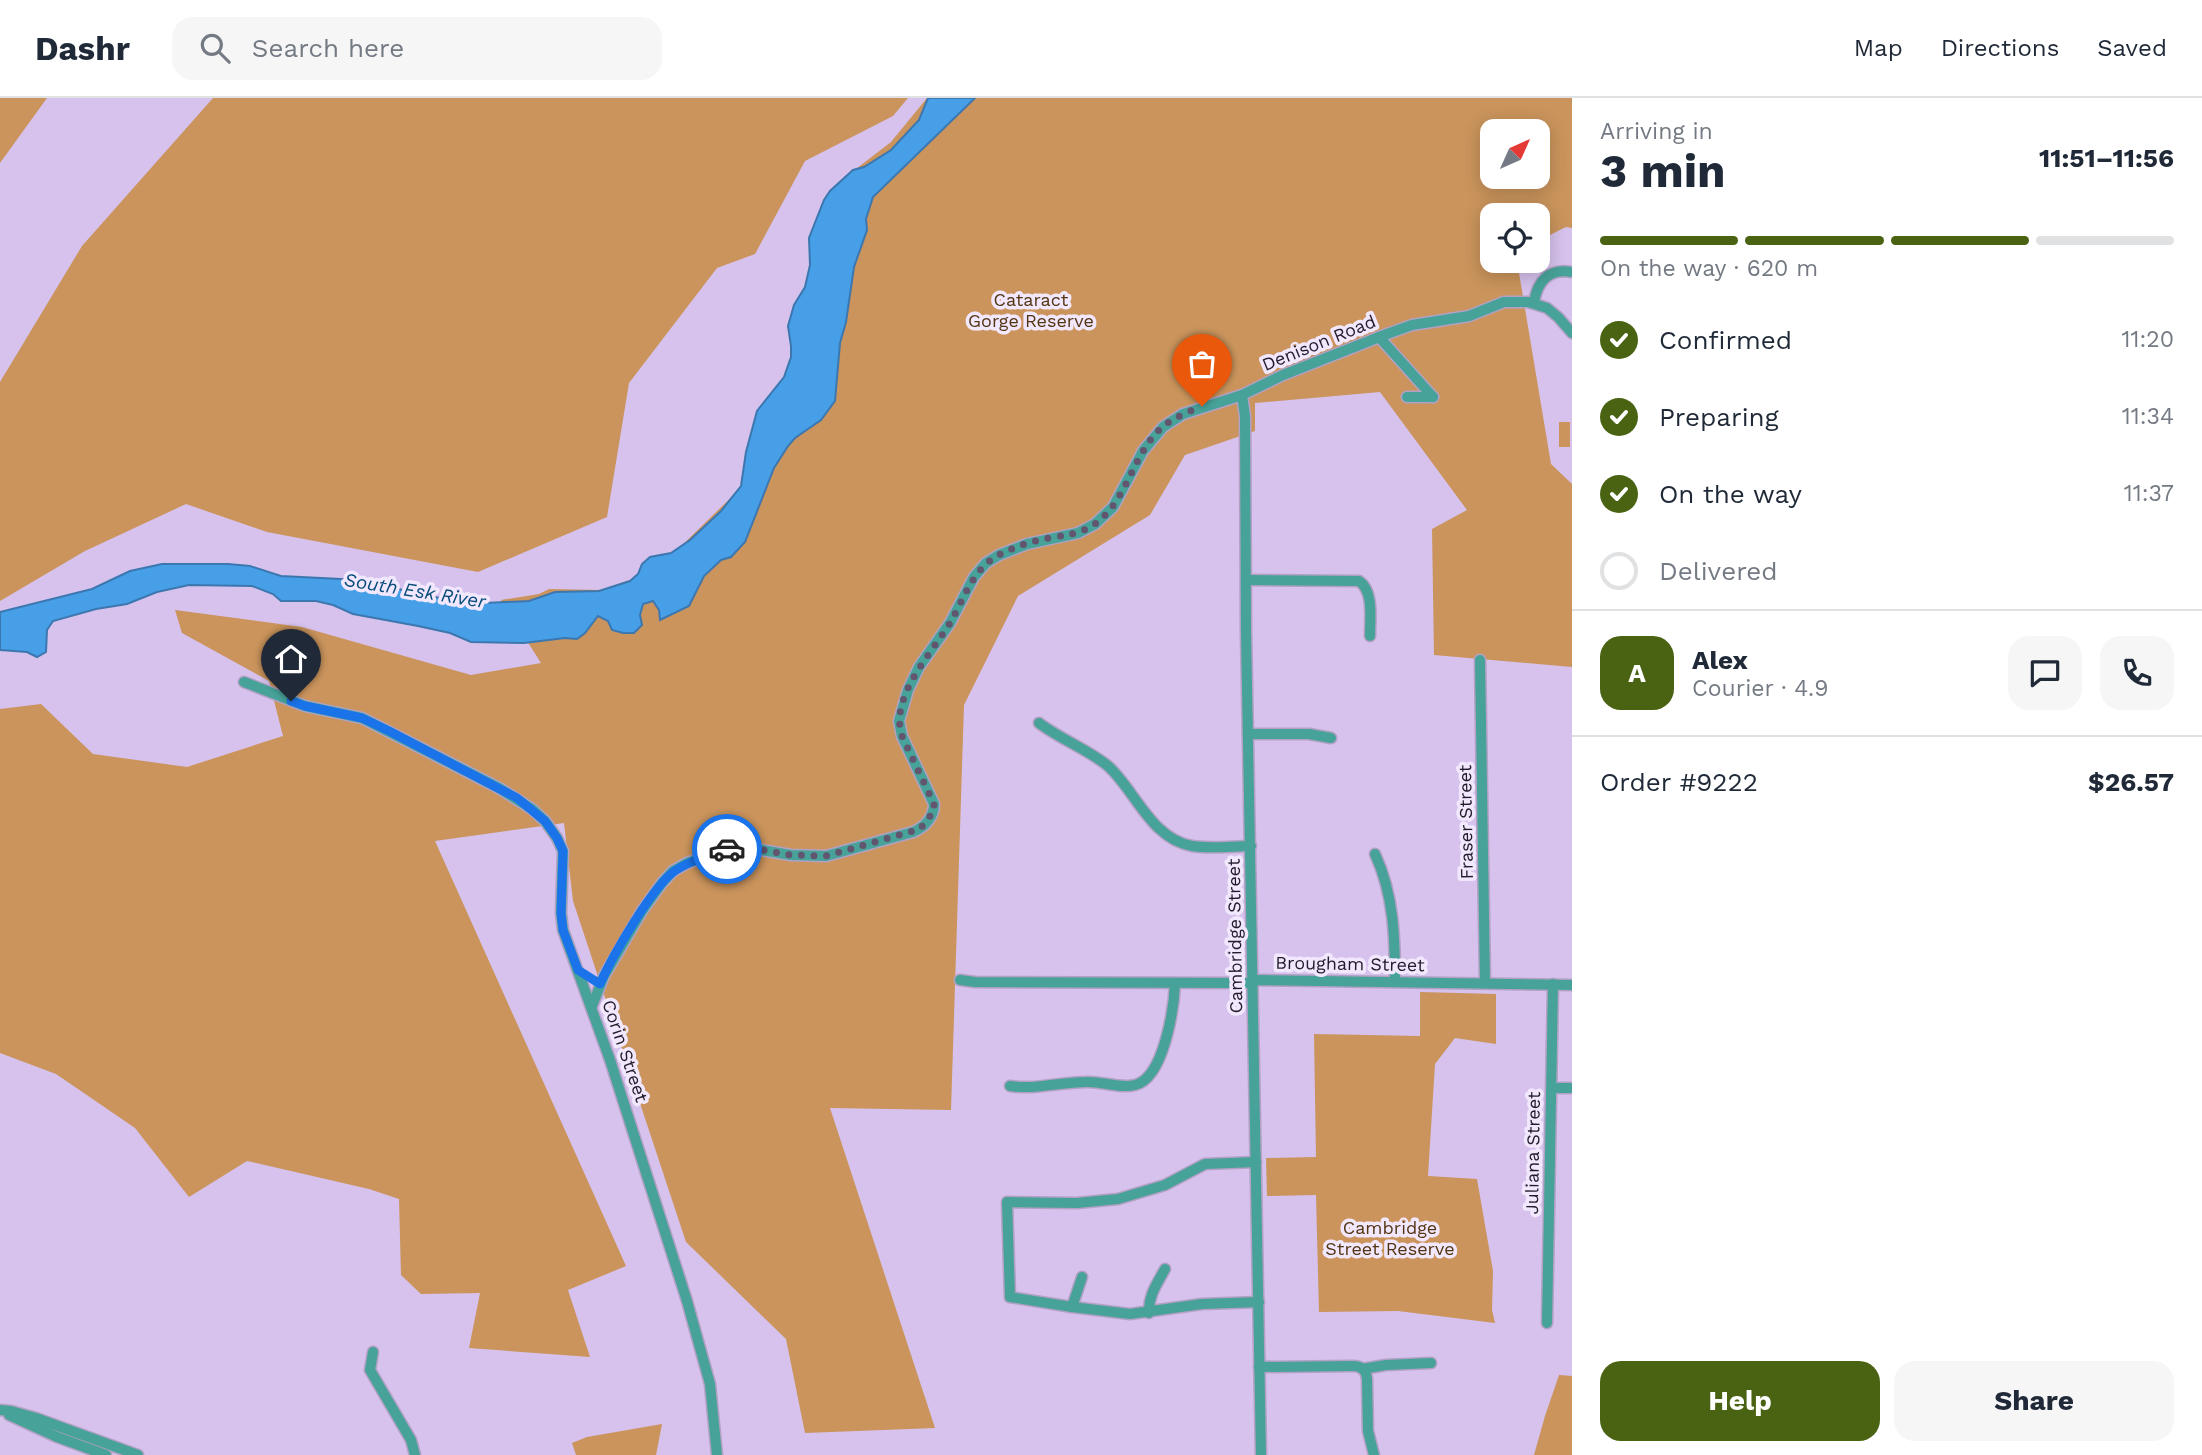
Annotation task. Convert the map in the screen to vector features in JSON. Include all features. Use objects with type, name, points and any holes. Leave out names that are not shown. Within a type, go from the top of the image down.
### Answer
[{"type":"street","points":[[1572,272],[1557,271],[1548,274],[1537,288],[1534,303],[1552,312],[1572,333]]},
{"type":"street","name":"Denison Road","points":[[592,1006],[600,984],[623,942],[662,883],[673,871],[687,863],[738,846],[790,855],[826,856],[920,829],[934,811],[934,804],[899,727],[912,679],[950,623],[974,577],[986,564],[999,555],[1034,542],[1078,533],[1095,524],[1113,507],[1143,451],[1163,426],[1183,414],[1242,395],[1263,384],[1412,326],[1469,316],[1504,303],[1534,303]]},
{"type":"street","points":[[1379,337],[1433,397],[1406,397]]},
{"type":"street","name":"Cambridge Street","points":[[1245,416],[1250,400],[1263,384]]},
{"type":"street","name":"Cambridge Street","points":[[1242,395],[1245,416],[1261,1455]]},
{"type":"street","points":[[1247,580],[1359,581],[1368,592],[1370,636]]},
{"type":"street","name":"Fraser Street","points":[[1480,660],[1485,983]]},
{"type":"street","name":"Corin Street","points":[[244,682],[305,706],[362,718],[499,788],[532,809],[557,838],[563,851],[563,930],[592,1006],[694,1325],[710,1384],[717,1455]]},
{"type":"street","points":[[1039,723],[1105,763],[1151,819],[1170,836],[1193,847],[1251,846]]},
{"type":"street","points":[[1249,734],[1309,734],[1331,738]]},
{"type":"street","points":[[1375,854],[1384,874],[1394,918],[1395,982]]},
{"type":"street","points":[[578,970],[600,984]]},
{"type":"street","name":"Brougham Street","points":[[960,980],[1572,985]]},
{"type":"street","points":[[1010,1086],[1036,1088],[1089,1082],[1130,1086],[1142,1083],[1154,1070],[1169,1029],[1175,983]]},
{"type":"street","name":"Juliana Street","points":[[1547,1323],[1553,984]]},
{"type":"street","points":[[1552,1088],[1572,1088]]},
{"type":"street","points":[[1256,1162],[1205,1164],[1165,1185],[1118,1199],[1077,1203],[1007,1202],[1010,1297],[1116,1313],[1149,1312],[1202,1304],[1259,1303]]},
{"type":"street","points":[[1149,1312],[1153,1291],[1165,1269]]},
{"type":"street","points":[[1072,1307],[1082,1278]]},
{"type":"street","points":[[373,1352],[370,1370],[411,1440],[415,1455]]},
{"type":"street","points":[[1259,1367],[1362,1368],[1431,1363]]},
{"type":"street","points":[[1362,1368],[1367,1379],[1368,1431],[1374,1455]]},
{"type":"street","points":[[0,1410],[57,1437],[106,1455]]},
{"type":"street","points":[[0,1410],[11,1410],[37,1418],[138,1455]]},
{"type":"green space","points":[[0,98],[47,98],[0,163]]},
{"type":"green space","points":[[213,98],[908,98],[893,116],[805,161],[755,254],[717,268],[629,383],[607,517],[478,572],[267,532],[186,504],[85,551],[0,601],[0,382],[82,246]]},
{"type":"green space","name":"Cataract Gorge Reserve","points":[[927,98],[1572,98],[1572,228],[1566,227],[1550,235],[1550,203],[1480,203],[1480,273],[1519,273],[1551,464],[1572,484],[1572,667],[1434,655],[1432,529],[1467,510],[1380,392],[1255,403],[1255,431],[1185,455],[1150,515],[1018,596],[964,705],[951,1110],[830,1108],[935,1428],[805,1433],[786,1339],[686,1242],[573,901],[564,823],[435,841],[626,1266],[568,1290],[590,1357],[469,1348],[480,1293],[421,1294],[401,1275],[399,1199],[369,1189],[247,1161],[189,1197],[135,1128],[56,1074],[0,1053],[0,709],[41,704],[93,754],[187,767],[283,736],[269,681],[182,633],[175,610],[302,627],[471,675],[541,663],[501,600],[539,594],[549,589],[602,590],[638,577],[673,554],[787,443],[852,172],[891,142]]},
{"type":"green space","points":[[1559,422],[1570,422],[1570,447],[1559,447]]},
{"type":"green space","name":"Cambridge Street Reserve","points":[[1420,992],[1496,994],[1496,1044],[1455,1038],[1435,1064],[1428,1176],[1477,1179],[1493,1271],[1492,1310],[1495,1323],[1398,1311],[1319,1312],[1316,1195],[1267,1196],[1266,1158],[1316,1157],[1314,1034],[1420,1036]]},
{"type":"green space","points":[[1559,1375],[1572,1376],[1572,1455],[1534,1455],[1545,1416]]},
{"type":"green space","points":[[662,1424],[656,1455],[576,1455],[572,1443],[587,1437]]},
{"type":"water","points":[[928,98],[975,98],[873,197],[866,219],[867,230],[854,267],[840,343],[835,401],[821,420],[788,446],[774,468],[745,542],[731,557],[721,560],[704,576],[689,606],[660,620],[659,610],[653,601],[643,604],[640,615],[642,625],[634,633],[612,630],[608,621],[598,616],[577,639],[524,643],[471,642],[450,633],[353,614],[316,601],[281,601],[273,594],[252,586],[189,585],[157,592],[127,604],[53,621],[47,630],[46,652],[37,657],[27,652],[0,650],[0,612],[92,589],[130,571],[162,564],[250,566],[281,576],[341,579],[394,587],[416,595],[485,603],[529,601],[555,592],[599,591],[630,581],[650,557],[671,553],[690,540],[721,511],[741,486],[746,452],[757,411],[784,377],[791,357],[788,326],[794,305],[805,287],[810,265],[809,238],[824,200],[853,170],[864,167],[891,150],[919,120]]},
{"type":"way so far","points":[[727,849],[738,846],[815,858],[913,832],[928,822],[934,811],[932,797],[902,736],[899,721],[912,679],[950,623],[974,577],[999,555],[1052,537],[1078,533],[1095,524],[1113,507],[1153,436],[1175,418],[1202,406]]},
{"type":"route","points":[[291,701],[319,710],[362,718],[499,788],[532,809],[545,821],[563,851],[563,930],[578,970],[600,984],[642,911],[673,871],[687,863],[727,849]]},
{"type":"water label","name":"South Esk River","points":[[415,590]]}]
